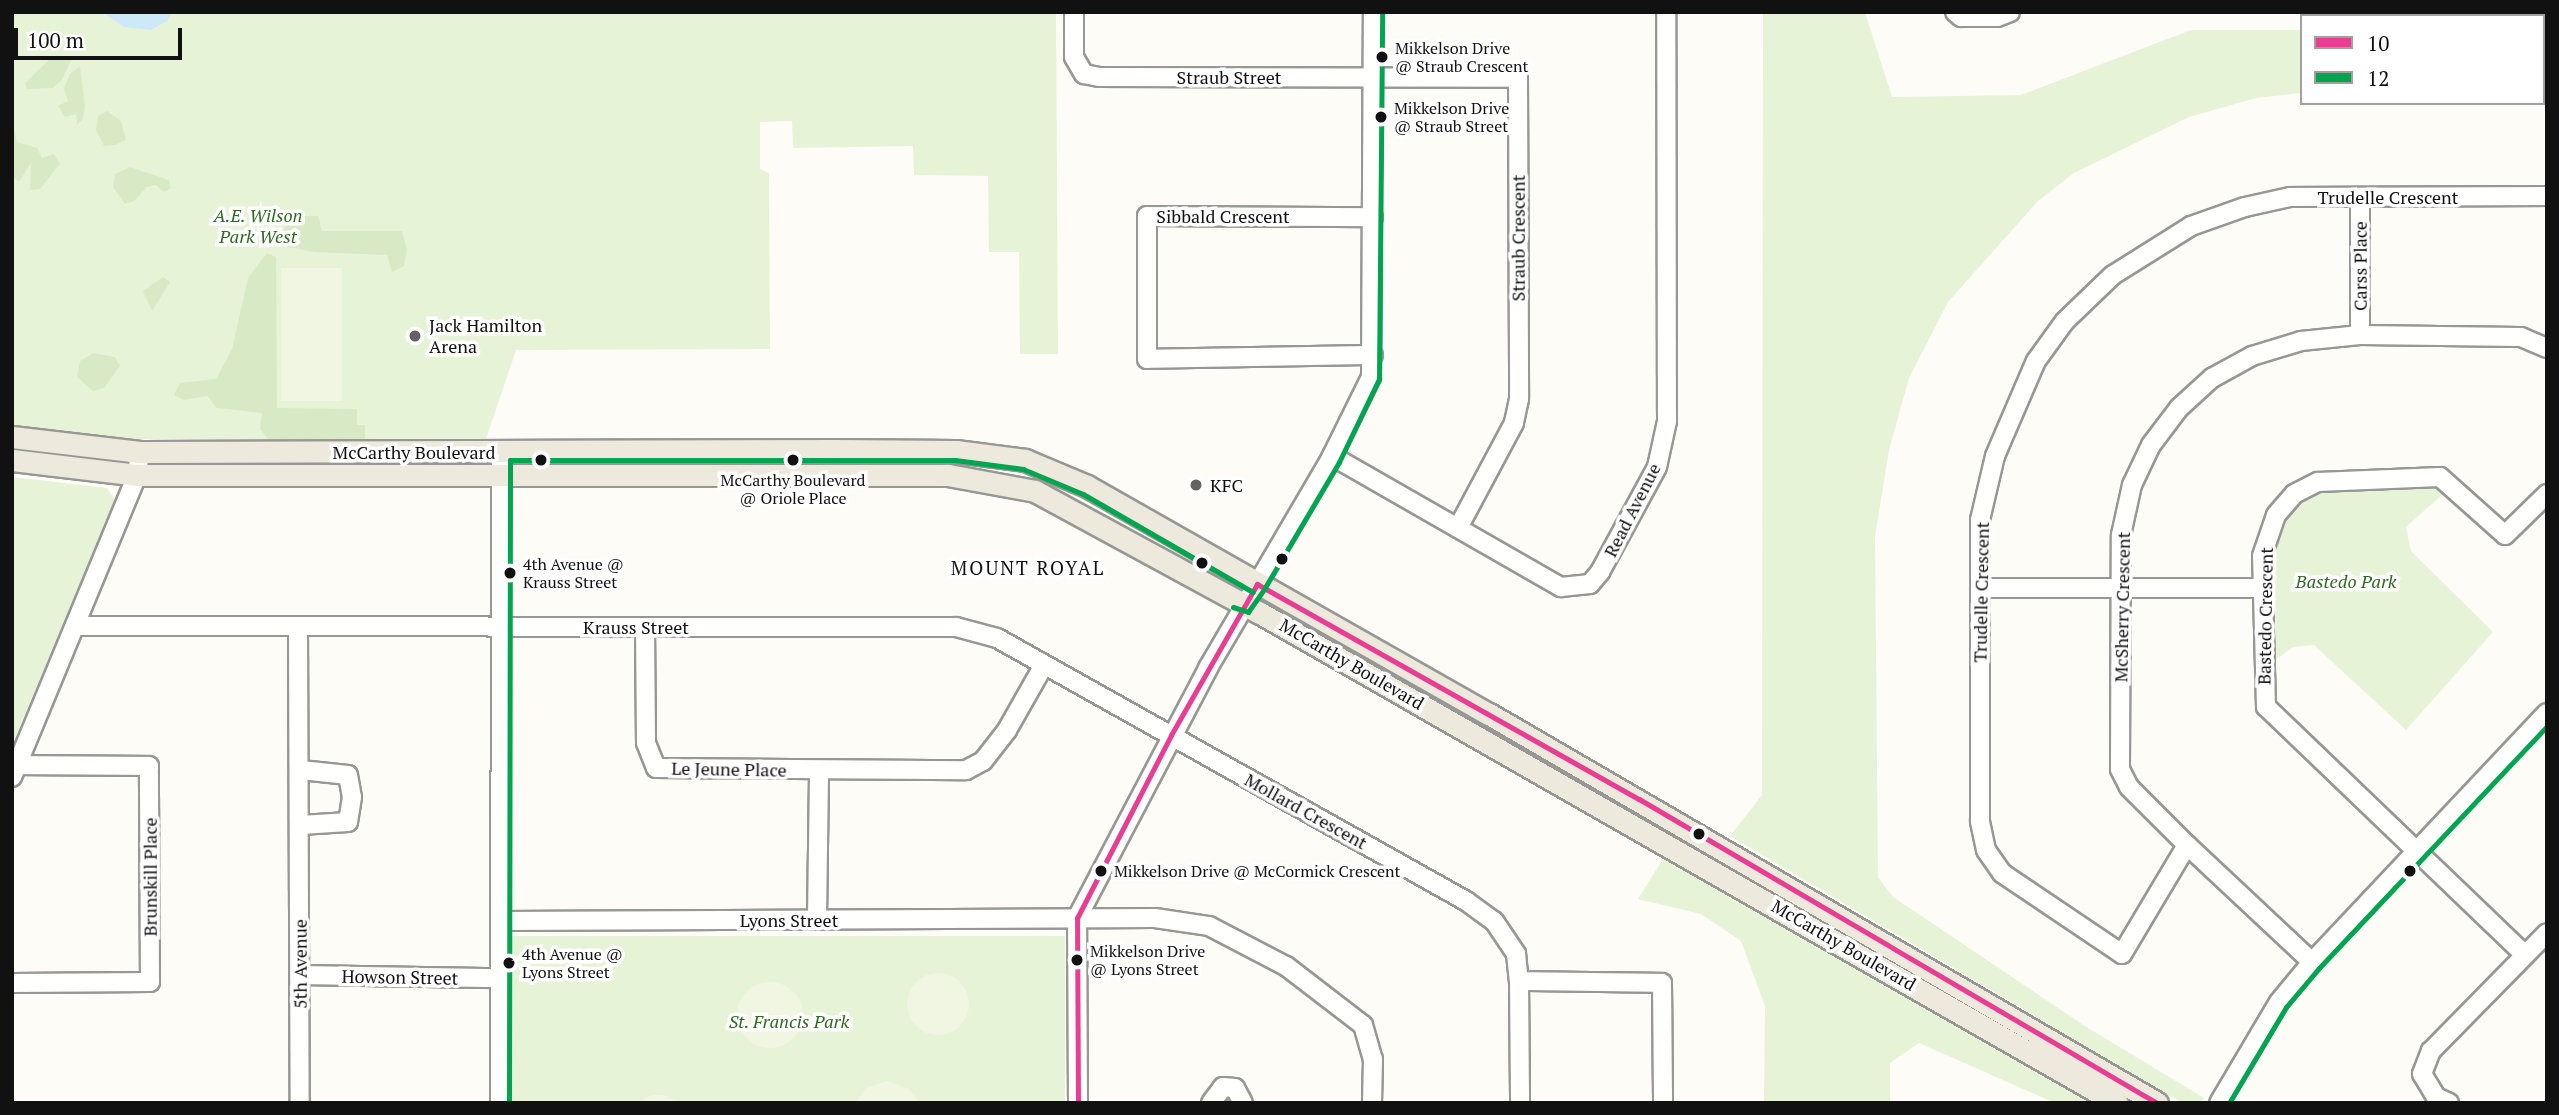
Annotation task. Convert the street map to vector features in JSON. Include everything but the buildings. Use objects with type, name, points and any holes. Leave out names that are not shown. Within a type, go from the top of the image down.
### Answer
[{"type":"main road","name":"McCarthy Boulevard","points":[[12,437],[140,452],[956,452],[1025,460],[1087,486],[1639,799],[2157,1103]]},
{"type":"main road","name":"McCarthy Boulevard","points":[[12,460],[137,475],[960,477],[1035,491],[1244,604],[2117,1103]]},
{"type":"street","name":"Straub Street","points":[[1074,12],[1074,57],[1084,74],[1374,77]]},
{"type":"street","points":[[1078,1103],[1077,918],[1171,735],[1244,604],[1332,456],[1366,390],[1373,355],[1373,12]]},
{"type":"street","name":"Read Avenue","points":[[1332,456],[1561,587],[1590,584],[1657,467],[1667,421],[1666,12]]},
{"type":"street","points":[[1955,12],[1961,16],[1997,17],[2010,12]]},
{"type":"street","name":"Straub Crescent","points":[[1374,77],[1518,78],[1519,398],[1514,423],[1458,528]]},
{"type":"street","name":"Trudelle Crescent","points":[[2187,845],[2122,954],[2002,873],[1986,850],[1980,821],[1980,520],[1995,456],[2036,361],[2092,293],[2148,251],[2191,226],[2290,197],[2547,197]]},
{"type":"street","name":"Carss Place","points":[[2360,197],[2360,335]]},
{"type":"street","name":"Sibbald Crescent","points":[[1373,217],[1147,216],[1147,359],[1373,355]]},
{"type":"street","name":"McSherry Crescent","points":[[2312,962],[2129,787],[2120,769],[2121,535],[2132,485],[2151,445],[2179,408],[2212,379],[2252,356],[2301,341],[2360,335],[2521,337],[2547,348]]},
{"type":"street","name":"Brunskill Place","points":[[12,983],[150,982],[149,766],[15,771],[137,475],[140,452]]},
{"type":"street","points":[[500,1103],[501,452]]},
{"type":"street","name":"Bastedo Crescent","points":[[2525,955],[2266,707],[2262,556],[2276,515],[2294,494],[2318,482],[2440,477],[2505,535],[2547,494]]},
{"type":"street","points":[[1980,589],[2262,588]]},
{"type":"street","name":"Krauss Street","points":[[75,626],[298,629],[956,627],[997,638],[1171,735]]},
{"type":"street","name":"Le Jeune Place","points":[[645,627],[646,743],[656,768],[966,770],[983,761],[1007,730],[1044,664]]},
{"type":"street","name":"5th Avenue","points":[[298,629],[301,770],[300,1103]]},
{"type":"street","points":[[2219,1103],[2279,1002],[2312,962],[2547,713]]},
{"type":"street","name":"Mollard Crescent","points":[[1171,735],[1466,901],[1494,921],[1516,954],[1519,981],[1520,1103]]},
{"type":"street","points":[[301,770],[348,775],[352,797],[348,822],[301,825]]},
{"type":"street","points":[[817,919],[819,771]]},
{"type":"street","name":"Lyons Street","points":[[501,921],[1155,918],[1209,926],[1286,966],[1363,1026],[1373,1059],[1372,1103]]},
{"type":"street","points":[[2449,1103],[2436,1097],[2423,1074],[2431,1051],[2547,933]]},
{"type":"street","name":"Howson Street","points":[[300,975],[500,978]]},
{"type":"street","points":[[1519,981],[1662,983],[1663,1103]]},
{"type":"street","points":[[1211,1103],[1223,1087],[1235,1088],[1243,1103]]},
{"type":"green space","name":"A.E. Wilson Park West","points":[[12,12],[1056,12],[1058,354],[1020,354],[1019,252],[989,252],[988,176],[914,175],[913,146],[793,148],[792,121],[760,122],[760,169],[769,173],[770,349],[516,350],[486,439],[122,439],[12,426]]},
{"type":"green space","points":[[1763,12],[1865,12],[1892,97],[2021,95],[2191,30],[2300,30],[2300,93],[2256,98],[2189,117],[2074,173],[2038,201],[1948,302],[1909,378],[1889,450],[1875,537],[1878,877],[1893,897],[2085,1026],[2204,1098],[2200,1103],[2182,1103],[1730,836],[1762,795]]},
{"type":"green space","points":[[2545,31],[2547,31],[2545,87]]},
{"type":"green space","points":[[51,58],[71,60],[62,80],[53,88],[27,89],[25,83]]},
{"type":"green space","points":[[80,66],[85,106],[83,119],[77,125],[76,114],[65,117],[58,106],[68,101],[64,88],[70,74]]},
{"type":"green space","points":[[107,111],[121,121],[126,140],[104,146],[96,130],[98,116]]},
{"type":"green space","points":[[12,120],[17,142],[37,148],[42,158],[54,154],[60,164],[40,189],[30,190],[31,163],[19,182],[12,176]]},
{"type":"green space","points":[[130,167],[169,180],[171,188],[164,192],[156,185],[147,187],[134,201],[125,204],[113,187],[115,174]]},
{"type":"green space","points":[[298,216],[318,216],[322,231],[402,231],[407,250],[404,266],[392,272],[387,255],[314,252],[283,246],[284,228]]},
{"type":"green space","points":[[267,253],[276,257],[277,408],[357,409],[357,425],[365,425],[365,439],[268,439],[260,429],[262,413],[217,408],[207,396],[184,400],[174,395],[180,383],[216,379],[232,349],[248,278]]},
{"type":"green space","points":[[281,268],[342,268],[342,401],[281,401]]},
{"type":"green space","points":[[163,277],[170,282],[152,311],[143,291]]},
{"type":"green space","points":[[93,353],[115,357],[120,366],[104,388],[93,391],[77,377],[80,361]]},
{"type":"green space","points":[[12,477],[107,488],[115,500],[12,745]]},
{"type":"green space","name":"Bastedo Park","points":[[2432,487],[2443,494],[2406,527],[2411,551],[2493,632],[2406,730],[2314,645],[2293,647],[2274,661],[2274,546],[2285,520],[2305,500],[2332,489]]},
{"type":"green space","points":[[1668,851],[1989,1033],[2094,1103],[2055,1103],[1919,1043],[1890,1063],[1890,1103],[1764,1103],[1765,1006],[1741,941],[1701,914],[1638,899]]},
{"type":"green space","name":"St. Francis Park","points":[[512,936],[1065,936],[1065,1103],[512,1103]]},
{"type":"green space","points":[[938,973],[950,975],[960,982],[967,992],[967,1016],[960,1026],[950,1033],[938,1035],[926,1033],[916,1026],[909,1016],[907,1004],[909,992],[916,982],[926,975]]},
{"type":"green space","points":[[770,982],[783,984],[793,992],[801,1002],[801,1028],[793,1038],[783,1046],[770,1048],[757,1046],[747,1038],[739,1028],[737,1015],[739,1002],[747,992],[757,984]]},
{"type":"green space","points":[[887,1081],[909,1089],[920,1103],[855,1103],[866,1088]]},
{"type":"green space","points":[[652,1095],[664,1095],[679,1103],[637,1103]]},
{"type":"water","points":[[102,12],[172,12],[167,21],[151,30],[124,27]]},
{"type":"transit line","name":"12","points":[[1233,607],[1248,612],[1264,589],[1339,462],[1379,379],[1382,12]]},
{"type":"transit line","name":"12","points":[[509,1103],[510,460],[955,460],[1023,469],[1083,494],[1253,592]]},
{"type":"transit line","name":"10","points":[[1257,584],[1639,799],[2157,1103]]},
{"type":"transit line","name":"10","points":[[1078,1103],[1077,918],[1171,735],[1257,584]]},
{"type":"transit line","name":"12","points":[[2229,1103],[2286,1007],[2319,968],[2547,726]]},
{"type":"place","name":"Mikkelson Drive @ Straub Crescent","points":[[1382,57]]},
{"type":"place","name":"Mikkelson Drive @ Straub Street","points":[[1381,117]]},
{"type":"place","name":"Jack Hamilton Arena","points":[[415,336]]},
{"type":"place","name":"McCarthy Boulevard @ Oriole Place","points":[[793,460]]},
{"type":"place","name":"KFC","points":[[1196,485]]},
{"type":"place","name":"4th Avenue @ Krauss Street","points":[[510,573]]},
{"type":"place","name":"Mikkelson Drive @ McCormick Crescent","points":[[1101,871]]},
{"type":"place","name":"Mikkelson Drive @ Lyons Street","points":[[1077,960]]},
{"type":"place","name":"4th Avenue @ Lyons Street","points":[[509,963]]},
{"type":"district","name":"MOUNT ROYAL","points":[[1028,568]]}]
